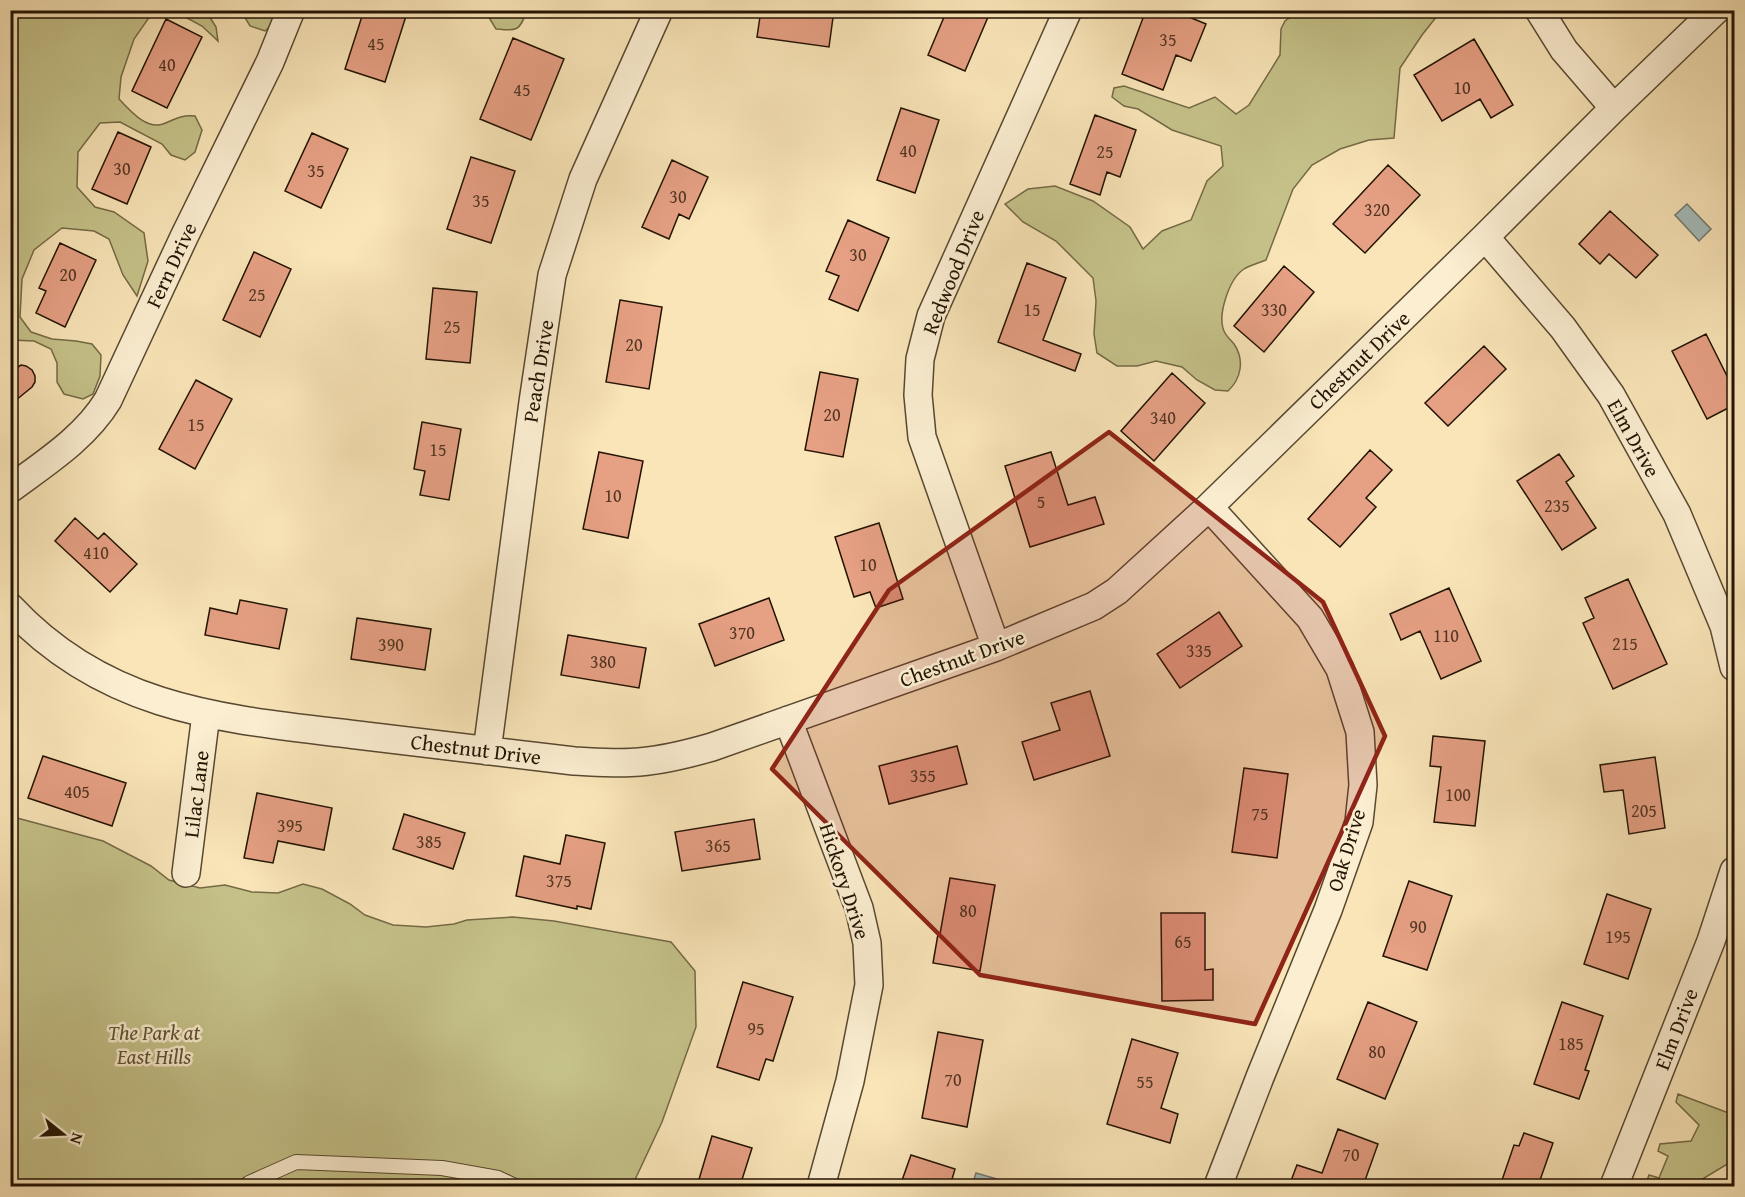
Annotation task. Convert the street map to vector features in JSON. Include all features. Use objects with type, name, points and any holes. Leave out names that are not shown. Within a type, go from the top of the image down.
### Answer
[{"type":"street","name":"Fern Drive","points":[[10,489],[81,434],[108,400],[184,237],[270,62],[291,10]]},
{"type":"street","name":"Peach Drive","points":[[487,750],[532,402],[552,275],[583,179],[659,10]]},
{"type":"street","name":"Redwood Drive","points":[[996,647],[922,437],[918,395],[920,359],[931,316],[1068,10]]},
{"type":"street","points":[[1539,10],[1564,50],[1614,108]]},
{"type":"street","name":"Chestnut Drive","points":[[10,607],[53,645],[87,670],[116,685],[156,700],[206,714],[260,723],[574,761],[638,762],[675,757],[712,747],[996,647],[1066,619],[1105,599],[1140,571],[1209,507],[1716,10]]},
{"type":"street","name":"Elm Drive","points":[[1485,237],[1563,328],[1611,394],[1677,514],[1724,626],[1734,667]]},
{"type":"street","name":"Oak Drive","points":[[1209,507],[1310,618],[1340,669],[1360,732],[1363,785],[1359,822],[1328,910],[1218,1186]]},
{"type":"street","name":"Lilac Lane","points":[[186,873],[206,714]]},
{"type":"street","name":"Hickory Drive","points":[[788,720],[859,908],[867,943],[869,985],[850,1081],[822,1186]]},
{"type":"street","name":"Elm Drive","points":[[1614,1186],[1711,941],[1734,871]]},
{"type":"lane","points":[[245,1186],[296,1161],[442,1168],[498,1178],[515,1186]]},
{"type":"highlighted area","points":[[1109,432],[1323,602],[1385,736],[1255,1024],[980,975],[772,769],[889,590]]},
{"type":"green space","points":[[1294,10],[1441,11],[1400,68],[1394,138],[1369,140],[1340,149],[1312,165],[1293,189],[1266,260],[1244,269],[1233,281],[1223,308],[1222,318],[1225,333],[1240,356],[1240,369],[1236,381],[1228,391],[1215,390],[1197,380],[1182,367],[1156,361],[1137,366],[1117,366],[1097,353],[1094,334],[1096,301],[1093,278],[1056,241],[1023,222],[1005,204],[1028,189],[1055,186],[1093,201],[1130,227],[1143,249],[1162,231],[1191,220],[1207,181],[1223,166],[1221,146],[1172,130],[1138,109],[1124,106],[1112,97],[1114,88],[1124,86],[1189,108],[1215,97],[1236,114],[1249,105],[1280,55],[1281,29]]},
{"type":"green space","points":[[10,11],[163,11],[150,16],[134,39],[121,77],[119,99],[139,118],[150,124],[163,124],[181,117],[195,116],[202,130],[195,152],[185,160],[171,155],[162,144],[120,122],[100,123],[78,152],[77,187],[95,207],[114,212],[144,233],[148,261],[137,296],[123,275],[109,239],[94,231],[62,228],[34,250],[22,279],[20,317],[31,332],[52,339],[92,344],[101,355],[100,376],[93,394],[83,399],[64,394],[57,382],[57,363],[51,349],[34,341],[11,340]]},
{"type":"green space","points":[[174,11],[206,11],[216,27],[218,41],[202,26]]},
{"type":"green space","points":[[241,11],[279,11],[276,21],[265,31],[250,26]]},
{"type":"green space","points":[[485,11],[527,11],[522,23],[517,28],[509,30],[496,29]]},
{"type":"green space","name":"The Park at East Hills","points":[[17,818],[103,841],[151,866],[169,880],[200,888],[225,885],[252,892],[278,893],[303,884],[322,889],[365,915],[393,925],[426,927],[467,920],[513,917],[554,921],[671,942],[695,971],[696,1027],[662,1122],[632,1186],[11,1186],[10,819]]},
{"type":"green space","points":[[1678,1094],[1734,1115],[1734,1160],[1691,1186],[1645,1186],[1649,1175],[1659,1178],[1668,1156],[1658,1151],[1660,1144],[1691,1141],[1699,1125],[1676,1102]]},
{"type":"water","points":[[1687,204],[1711,229],[1699,241],[1675,215]]},
{"type":"water","points":[[976,1173],[997,1179],[995,1186],[972,1186]]},
{"type":"building","points":[[364,10],[388,10],[406,16],[385,82],[345,69]]},
{"type":"building","points":[[761,10],[834,10],[829,47],[757,37]]},
{"type":"building","points":[[947,10],[991,10],[965,71],[928,55]]},
{"type":"building","points":[[1146,10],[1172,10],[1206,24],[1191,61],[1176,55],[1163,90],[1122,74]]},
{"type":"building","points":[[166,19],[202,37],[167,108],[132,91]]},
{"type":"building","points":[[513,38],[564,59],[531,140],[480,119]]},
{"type":"building","points":[[1474,39],[1513,105],[1491,118],[1480,99],[1442,121],[1414,75]]},
{"type":"building","points":[[901,108],[939,120],[915,193],[877,180]]},
{"type":"building","points":[[1095,115],[1136,130],[1120,177],[1107,172],[1100,195],[1070,184]]},
{"type":"building","points":[[118,132],[151,147],[127,204],[92,189]]},
{"type":"building","points":[[312,133],[348,149],[321,208],[285,191]]},
{"type":"building","points":[[471,157],[515,171],[491,243],[447,229]]},
{"type":"building","points":[[672,160],[708,177],[689,219],[679,214],[669,239],[642,227]]},
{"type":"building","points":[[1388,165],[1420,195],[1365,253],[1333,224]]},
{"type":"building","points":[[1610,211],[1658,255],[1636,278],[1609,254],[1600,264],[1579,244]]},
{"type":"building","points":[[848,220],[889,238],[858,311],[829,299],[839,276],[826,271]]},
{"type":"building","points":[[60,243],[96,260],[65,327],[36,313],[46,291],[39,288]]},
{"type":"building","points":[[254,252],[291,269],[260,337],[223,320]]},
{"type":"building","points":[[1027,263],[1066,278],[1043,340],[1081,354],[1075,371],[998,342]]},
{"type":"building","points":[[1284,266],[1314,292],[1264,352],[1234,326]]},
{"type":"building","points":[[433,288],[477,292],[470,363],[426,359]]},
{"type":"building","points":[[620,300],[662,307],[649,389],[606,382]]},
{"type":"building","points":[[1706,334],[1734,390],[1734,405],[1707,419],[1672,351]]},
{"type":"building","points":[[1484,346],[1506,369],[1448,426],[1425,403]]},
{"type":"building","points":[[21,365],[32,370],[35,382],[10,405],[10,372]]},
{"type":"building","points":[[820,372],[858,379],[843,457],[805,450]]},
{"type":"building","points":[[1172,373],[1205,403],[1154,461],[1121,431]]},
{"type":"building","points":[[196,380],[232,399],[195,469],[159,449]]},
{"type":"building","points":[[422,422],[461,429],[449,500],[420,495],[425,471],[414,469]]},
{"type":"building","points":[[1370,450],[1392,470],[1366,498],[1376,507],[1340,547],[1308,519]]},
{"type":"building","points":[[599,452],[643,461],[628,538],[583,529]]},
{"type":"building","points":[[1051,452],[1068,505],[1095,497],[1104,524],[1030,547],[1005,466]]},
{"type":"building","points":[[1559,454],[1574,476],[1566,482],[1596,528],[1562,550],[1517,481]]},
{"type":"building","points":[[75,518],[98,539],[104,533],[137,564],[110,592],[55,541]]},
{"type":"building","points":[[879,523],[903,599],[876,608],[870,592],[854,597],[835,537]]},
{"type":"building","points":[[1628,579],[1667,664],[1613,689],[1583,623],[1594,618],[1585,598]]},
{"type":"building","points":[[1449,588],[1481,661],[1441,679],[1420,631],[1401,640],[1390,614]]},
{"type":"building","points":[[769,598],[784,640],[715,666],[699,624]]},
{"type":"building","points":[[240,600],[287,609],[279,649],[205,635],[210,608],[237,614]]},
{"type":"building","points":[[1219,612],[1242,646],[1180,688],[1157,654]]},
{"type":"building","points":[[357,618],[431,629],[425,670],[351,659]]},
{"type":"building","points":[[568,635],[646,648],[639,688],[561,675]]},
{"type":"building","points":[[1090,691],[1110,756],[1034,780],[1022,742],[1060,730],[1051,703]]},
{"type":"building","points":[[1433,736],[1485,741],[1475,826],[1434,822],[1441,767],[1430,766]]},
{"type":"building","points":[[957,746],[967,784],[889,804],[879,766]]},
{"type":"building","points":[[43,756],[126,783],[112,826],[28,798]]},
{"type":"building","points":[[1655,757],[1665,828],[1629,834],[1623,790],[1604,792],[1600,765]]},
{"type":"building","points":[[1244,768],[1288,774],[1277,858],[1232,852]]},
{"type":"building","points":[[257,793],[332,808],[324,850],[278,841],[273,863],[244,858]]},
{"type":"building","points":[[404,814],[465,833],[453,869],[393,849]]},
{"type":"building","points":[[754,819],[760,859],[682,871],[675,832]]},
{"type":"building","points":[[566,835],[605,843],[591,909],[577,906],[577,909],[516,896],[524,856],[560,864]]},
{"type":"building","points":[[950,878],[995,885],[980,971],[933,963]]},
{"type":"building","points":[[1409,881],[1452,896],[1427,970],[1383,956]]},
{"type":"building","points":[[1607,894],[1651,909],[1628,979],[1584,964]]},
{"type":"building","points":[[1161,913],[1205,913],[1205,970],[1213,969],[1213,1000],[1162,1001]]},
{"type":"building","points":[[743,982],[793,997],[773,1061],[766,1059],[759,1080],[717,1067]]},
{"type":"building","points":[[1368,1002],[1417,1022],[1385,1099],[1337,1079]]},
{"type":"building","points":[[1562,1002],[1603,1016],[1585,1070],[1589,1071],[1579,1099],[1534,1084]]},
{"type":"building","points":[[938,1032],[983,1040],[967,1127],[922,1118]]},
{"type":"building","points":[[1132,1039],[1178,1053],[1161,1108],[1178,1114],[1170,1143],[1107,1124]]},
{"type":"building","points":[[1338,1129],[1378,1144],[1363,1186],[1289,1186],[1297,1165],[1322,1173]]},
{"type":"building","points":[[1524,1133],[1553,1143],[1538,1186],[1500,1186],[1514,1145],[1519,1146]]},
{"type":"building","points":[[712,1136],[752,1148],[740,1186],[697,1186]]},
{"type":"building","points":[[911,1155],[955,1169],[950,1186],[900,1186]]}]
